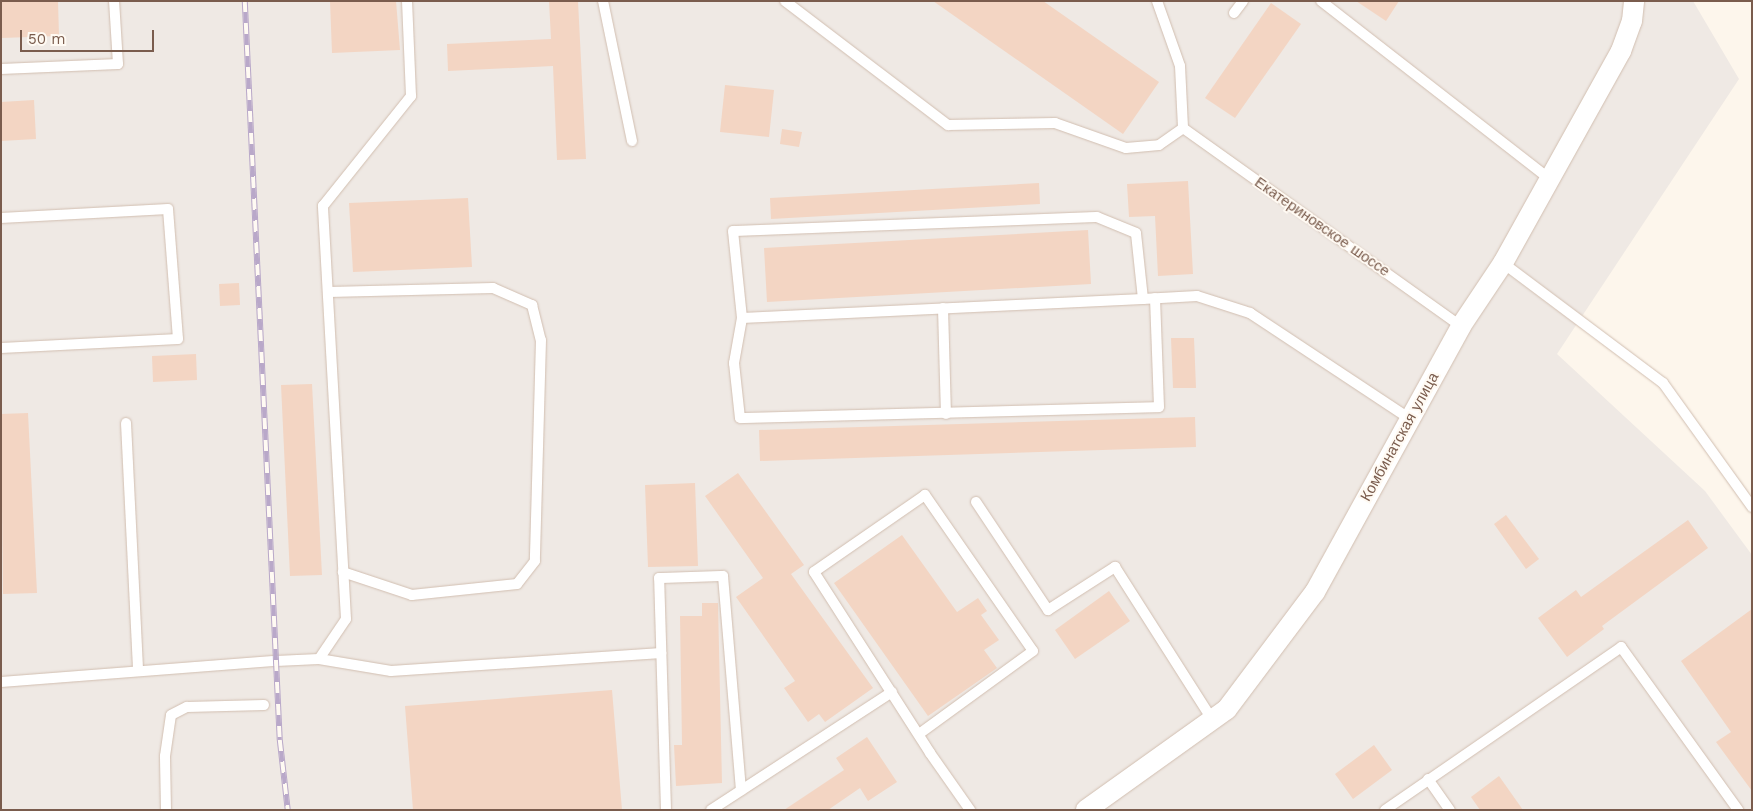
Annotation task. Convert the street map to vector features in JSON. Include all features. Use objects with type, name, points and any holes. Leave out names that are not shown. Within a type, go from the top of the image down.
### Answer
[{"type":"street","name":"Комбинатская улица","points":[[1086,810],[1227,708],[1315,592],[1461,326],[1503,263],[1621,51],[1632,21],[1634,1]]},
{"type":"lane","points":[[1,69],[118,64],[114,1]]},
{"type":"lane","points":[[319,659],[346,619],[323,206],[411,96],[407,1]]},
{"type":"lane","points":[[603,1],[632,141]]},
{"type":"lane","points":[[785,1],[948,125],[1055,123],[1126,148],[1159,145],[1183,128],[1180,66],[1158,1]]},
{"type":"lane","points":[[1234,13],[1243,1]]},
{"type":"lane","points":[[1321,1],[1550,179]]},
{"type":"lane","name":"Екатериновское шоссе","points":[[1183,128],[1461,326]]},
{"type":"lane","points":[[1,218],[168,209],[178,339],[1,348]]},
{"type":"lane","points":[[1144,299],[1136,233],[1097,217],[733,231],[742,318],[734,363],[740,418],[1159,407],[1156,298]]},
{"type":"lane","points":[[1503,263],[1663,383],[1752,507]]},
{"type":"lane","points":[[329,292],[493,288],[532,305],[541,340],[535,561],[516,584],[412,595],[343,572]]},
{"type":"lane","points":[[742,318],[1197,296],[1250,313],[1410,419]]},
{"type":"lane","points":[[944,308],[946,414]]},
{"type":"lane","points":[[126,423],[138,671]]},
{"type":"lane","points":[[919,734],[1033,651],[925,496],[814,572],[919,734],[970,810]]},
{"type":"lane","points":[[976,502],[1048,610],[1115,567],[1212,719]]},
{"type":"lane","points":[[666,810],[659,578],[723,576],[741,790]]},
{"type":"lane","points":[[1386,810],[1428,779],[1621,647],[1738,810]]},
{"type":"lane","points":[[1,682],[319,659],[391,671],[661,653]]},
{"type":"lane","points":[[711,810],[892,692]]},
{"type":"lane","points":[[166,810],[165,756],[170,715],[187,707],[264,704]]},
{"type":"lane","points":[[1428,779],[1450,810]]},
{"type":"shaded area","points":[[1,1],[1693,1],[1739,79],[1557,354],[1705,491],[1752,555],[1752,810],[1,810]]},
{"type":"building","points":[[1,1],[58,1],[59,36],[1,38]]},
{"type":"building","points":[[330,1],[396,1],[400,50],[332,53]]},
{"type":"building","points":[[549,1],[578,1],[586,159],[557,160],[553,66],[448,71],[447,44],[551,39]]},
{"type":"building","points":[[933,1],[1043,1],[1159,82],[1123,134]]},
{"type":"building","points":[[1356,1],[1399,1],[1386,21]]},
{"type":"building","points":[[1271,3],[1301,24],[1235,118],[1205,98]]},
{"type":"building","points":[[725,85],[774,90],[769,137],[720,132]]},
{"type":"building","points":[[34,100],[36,139],[1,141],[1,102]]},
{"type":"building","points":[[782,129],[802,132],[799,147],[780,144]]},
{"type":"building","points":[[1188,181],[1193,274],[1158,276],[1155,216],[1129,217],[1127,184]]},
{"type":"building","points":[[1039,183],[1040,204],[771,219],[770,198]]},
{"type":"building","points":[[468,198],[472,267],[353,272],[349,203]]},
{"type":"building","points":[[1088,230],[1091,284],[767,302],[764,248]]},
{"type":"building","points":[[239,283],[240,305],[220,306],[219,284]]},
{"type":"building","points":[[1171,338],[1194,338],[1196,388],[1173,388]]},
{"type":"building","points":[[196,354],[197,380],[153,382],[152,356]]},
{"type":"building","points":[[312,384],[322,575],[290,576],[281,385]]},
{"type":"building","points":[[28,413],[37,593],[3,594],[1,414]]},
{"type":"building","points":[[1195,417],[1196,447],[760,461],[759,430]]},
{"type":"building","points":[[738,473],[804,565],[791,574],[873,688],[825,722],[819,714],[808,722],[784,688],[795,681],[736,597],[763,578],[705,496]]},
{"type":"building","points":[[695,483],[698,566],[648,567],[645,485]]},
{"type":"building","points":[[1506,515],[1539,559],[1526,569],[1494,524]]},
{"type":"building","points":[[1688,520],[1708,548],[1602,626],[1604,629],[1567,657],[1538,618],[1576,590],[1581,597]]},
{"type":"building","points":[[902,535],[957,612],[978,598],[987,611],[981,615],[999,640],[984,650],[997,668],[928,716],[834,583]]},
{"type":"building","points":[[1109,591],[1130,621],[1075,659],[1055,630]]},
{"type":"building","points":[[702,603],[718,603],[722,783],[676,786],[674,745],[682,745],[680,616],[702,616]]},
{"type":"building","points":[[1752,609],[1752,791],[1716,742],[1731,732],[1681,661]]},
{"type":"building","points":[[612,690],[622,810],[413,810],[405,706]]},
{"type":"building","points":[[867,737],[897,782],[868,801],[860,788],[828,810],[784,810],[844,770],[836,758]]},
{"type":"building","points":[[1374,745],[1392,770],[1353,799],[1335,774]]},
{"type":"building","points":[[1499,776],[1523,810],[1480,810],[1471,797]]},
{"type":"railway","points":[[245,1],[280,740],[288,810]]}]
